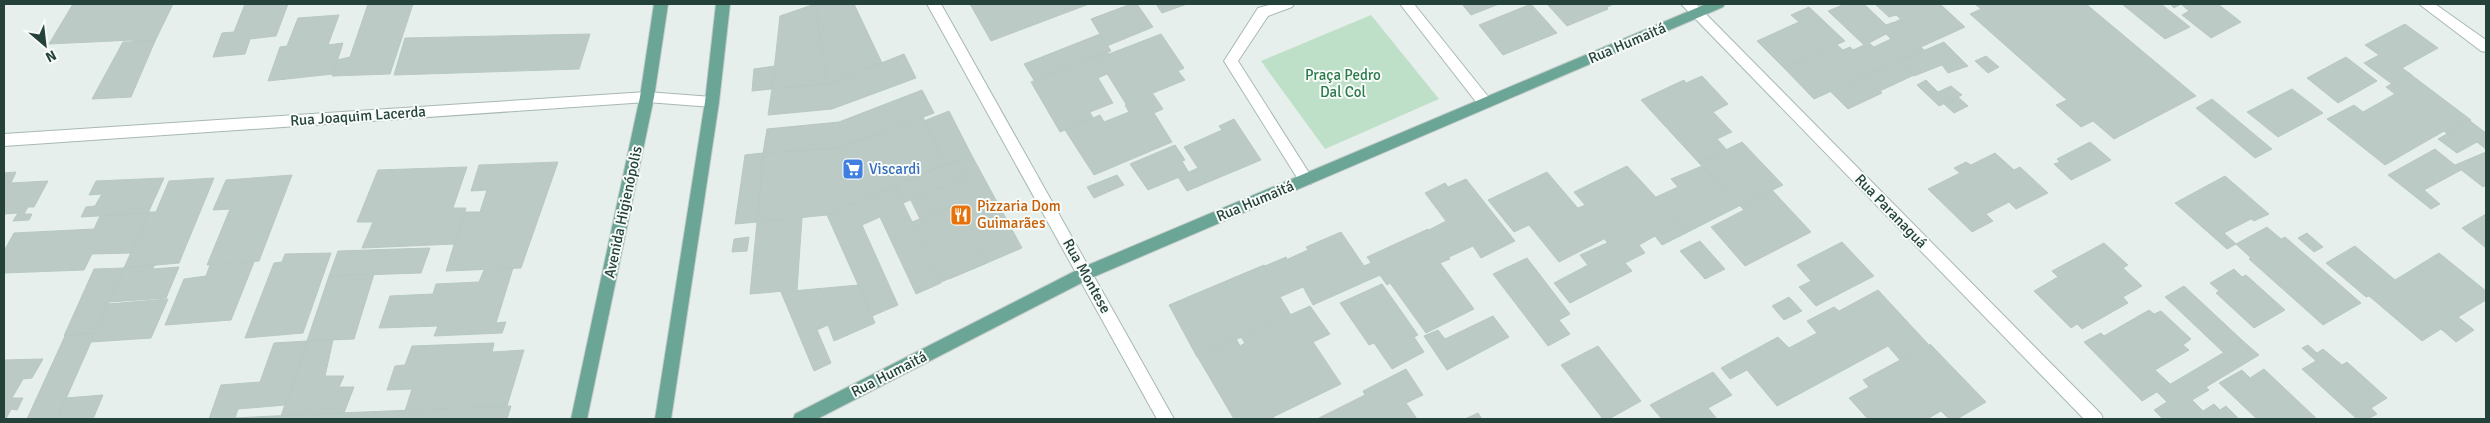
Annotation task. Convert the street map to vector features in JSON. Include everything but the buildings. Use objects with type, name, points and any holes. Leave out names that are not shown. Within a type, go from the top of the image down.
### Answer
[{"type":"main road","name":"Avenida Higienópolis","points":[[579,419],[647,97],[661,4]]},
{"type":"main road","points":[[663,419],[712,102],[723,4]]},
{"type":"main road","name":"Rua Humaitá","points":[[801,419],[1086,273],[1485,103],[1692,8],[1718,4]]},
{"type":"street","name":"Rua Montese","points":[[934,4],[1166,419]]},
{"type":"street","points":[[1287,4],[1264,12],[1231,61],[1306,180]]},
{"type":"street","points":[[1407,4],[1485,103]]},
{"type":"street","points":[[2426,4],[2486,47]]},
{"type":"street","name":"Rua Paranaguá","points":[[1692,8],[2095,419]]},
{"type":"street","name":"Rua Joaquim Lacerda","points":[[4,140],[647,97],[712,102]]},
{"type":"green space","name":"Praça Pedro Dal Col","points":[[1371,15],[1439,99],[1325,149],[1261,61]]},
{"type":"place","name":"Viscardi","points":[[853,169]]},
{"type":"place","name":"Pizzaria Dom Guimarães","points":[[961,215]]}]
